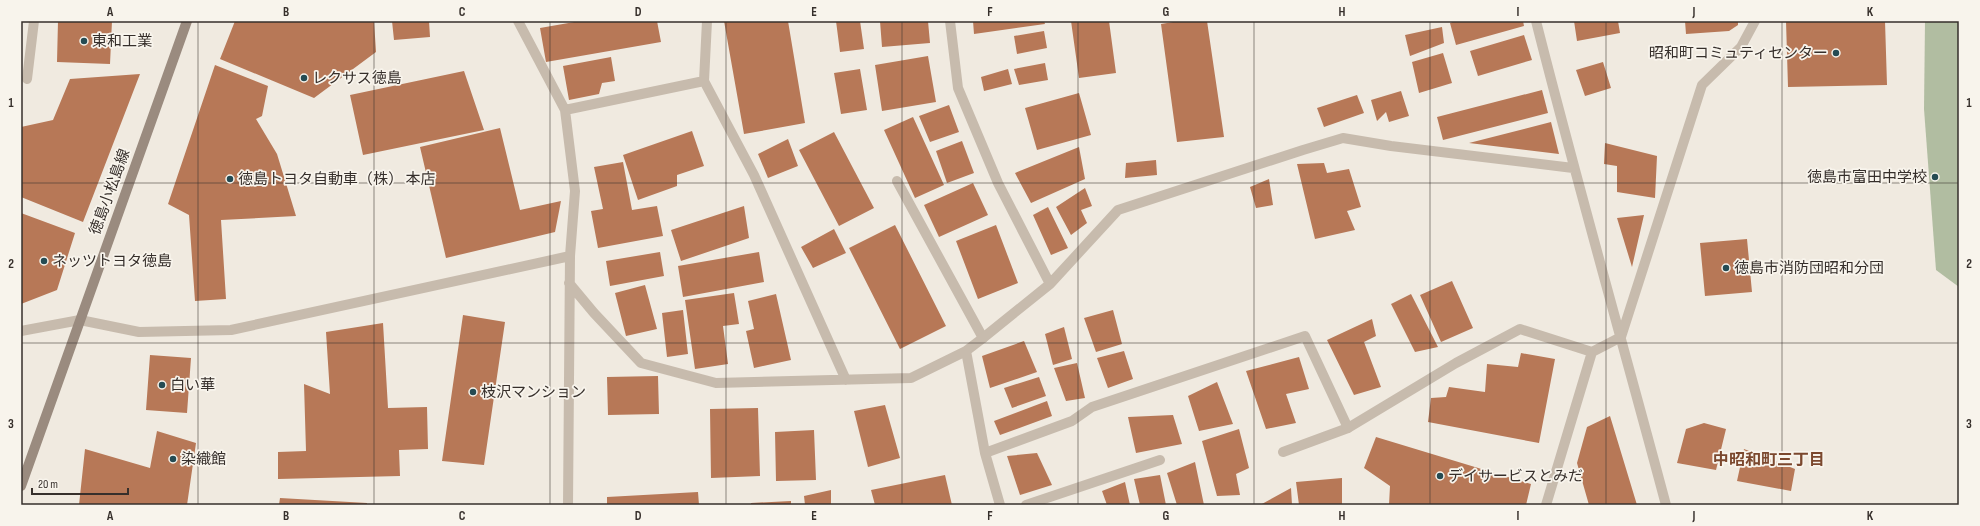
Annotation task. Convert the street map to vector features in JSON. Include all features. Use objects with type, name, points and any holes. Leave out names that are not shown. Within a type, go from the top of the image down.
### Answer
[{"type":"main road","name":"徳島小松島線","points":[[21,486],[187,21]]},
{"type":"street","points":[[27,79],[34,21]]},
{"type":"street","points":[[518,21],[565,110],[574,191],[569,283],[568,505]]},
{"type":"street","points":[[707,21],[704,81],[754,176],[846,380]]},
{"type":"street","points":[[950,21],[958,88],[998,183],[1050,284]]},
{"type":"street","points":[[1536,21],[1573,168],[1621,337],[1666,505]]},
{"type":"street","points":[[1283,452],[1348,428],[1456,363],[1520,329],[1592,352],[1621,337],[1702,85],[1741,47],[1755,21]]},
{"type":"street","points":[[565,110],[704,81]]},
{"type":"street","points":[[569,283],[594,313],[641,363],[716,383],[910,378],[966,351],[1050,284],[1118,210],[1343,138],[1391,146],[1573,168]]},
{"type":"street","points":[[897,181],[983,338]]},
{"type":"street","points":[[21,331],[80,320],[139,332],[231,330],[570,256]]},
{"type":"street","points":[[985,453],[1072,421],[1092,407],[1305,336],[1348,428]]},
{"type":"street","points":[[966,351],[985,453],[1000,505]]},
{"type":"street","points":[[1546,505],[1592,352]]},
{"type":"street","points":[[1026,505],[1160,460]]},
{"type":"green space","points":[[1925,21],[1959,21],[1959,287],[1936,270],[1924,109]]},
{"type":"building","name":"東和工業","points":[[58,21],[112,21],[110,64],[57,62]]},
{"type":"building","name":"レクサス徳島","points":[[235,21],[374,21],[376,52],[314,98],[220,59]]},
{"type":"building","points":[[392,21],[429,21],[430,37],[394,40]]},
{"type":"building","points":[[580,21],[657,21],[661,42],[546,62],[540,28]]},
{"type":"building","points":[[724,21],[788,21],[805,123],[744,134]]},
{"type":"building","points":[[836,21],[860,21],[864,49],[840,52]]},
{"type":"building","points":[[880,21],[928,21],[930,43],[882,47]]},
{"type":"building","points":[[973,21],[1044,21],[1045,24],[974,34]]},
{"type":"building","points":[[1071,21],[1109,21],[1116,73],[1079,78]]},
{"type":"building","points":[[1179,21],[1207,21],[1224,137],[1177,142],[1161,24]]},
{"type":"building","points":[[1455,21],[1523,21],[1524,26],[1456,45],[1450,23]]},
{"type":"building","points":[[1574,21],[1618,21],[1620,33],[1577,41]]},
{"type":"building","points":[[1685,21],[1738,21],[1738,25],[1729,31],[1686,34]]},
{"type":"building","name":"昭和町コミュティセンター","points":[[1786,21],[1885,21],[1887,85],[1788,87]]},
{"type":"building","points":[[1442,27],[1444,43],[1410,56],[1405,35]]},
{"type":"building","points":[[1044,31],[1047,48],[1017,54],[1014,36]]},
{"type":"building","points":[[1524,35],[1532,60],[1478,76],[1470,51]]},
{"type":"building","points":[[1443,53],[1452,83],[1419,93],[1412,62]]},
{"type":"building","points":[[928,56],[936,102],[882,111],[875,65]]},
{"type":"building","points":[[611,57],[615,81],[602,83],[599,94],[569,100],[563,66]]},
{"type":"building","points":[[1603,62],[1611,88],[1585,96],[1576,70]]},
{"type":"building","points":[[1045,63],[1048,80],[1019,85],[1014,69]]},
{"type":"building","name":"徳島トヨタ自動車（株） 本店","points":[[215,65],[268,86],[262,116],[256,119],[277,154],[296,216],[221,220],[226,299],[195,301],[189,215],[168,204]]},
{"type":"building","points":[[860,69],[867,110],[841,114],[834,73]]},
{"type":"building","points":[[1008,69],[1012,84],[984,91],[981,77]]},
{"type":"building","points":[[464,71],[484,130],[363,155],[350,95]]},
{"type":"building","points":[[140,74],[83,222],[21,197],[21,127],[53,120],[70,79]]},
{"type":"building","points":[[1542,90],[1548,113],[1443,140],[1437,117]]},
{"type":"building","points":[[1401,91],[1409,116],[1389,122],[1386,112],[1377,121],[1371,100]]},
{"type":"building","points":[[1079,93],[1091,135],[1037,150],[1025,108]]},
{"type":"building","points":[[1357,95],[1364,113],[1324,127],[1317,108]]},
{"type":"building","points":[[949,105],[959,132],[930,142],[919,116]]},
{"type":"building","points":[[913,117],[944,185],[915,198],[884,130]]},
{"type":"building","points":[[1551,122],[1559,154],[1469,143]]},
{"type":"building","points":[[500,128],[520,210],[561,201],[555,232],[446,258],[420,147]]},
{"type":"building","points":[[692,131],[704,166],[677,175],[677,186],[638,200],[623,155]]},
{"type":"building","points":[[834,132],[874,208],[839,226],[799,150]]},
{"type":"building","points":[[788,139],[798,166],[768,178],[758,154]]},
{"type":"building","points":[[962,141],[974,173],[947,183],[936,151]]},
{"type":"building","points":[[1605,143],[1657,156],[1655,198],[1617,192],[1617,166],[1604,164]]},
{"type":"building","points":[[1079,147],[1085,179],[1031,203],[1015,173]]},
{"type":"building","points":[[1156,160],[1157,175],[1125,178],[1126,163]]},
{"type":"building","points":[[623,162],[632,210],[657,206],[663,236],[598,248],[591,211],[603,209],[594,167]]},
{"type":"building","points":[[1324,163],[1327,173],[1349,169],[1361,207],[1347,211],[1355,230],[1315,239],[1297,164]]},
{"type":"building","points":[[1269,179],[1273,205],[1256,208],[1250,187]]},
{"type":"building","points":[[973,183],[988,215],[939,237],[924,205]]},
{"type":"building","points":[[1085,188],[1092,206],[1081,210],[1087,223],[1071,235],[1056,207]]},
{"type":"building","points":[[744,206],[749,238],[681,261],[671,230]]},
{"type":"building","points":[[1048,207],[1068,248],[1051,255],[1033,215]]},
{"type":"building","name":"ネッツトヨタ徳島","points":[[21,213],[75,233],[57,290],[21,304]]},
{"type":"building","points":[[1644,215],[1632,267],[1617,218]]},
{"type":"building","points":[[895,225],[946,326],[900,349],[849,248]]},
{"type":"building","points":[[996,225],[1018,283],[978,299],[956,241]]},
{"type":"building","points":[[834,229],[846,253],[813,268],[801,247]]},
{"type":"building","name":"徳島市消防団昭和分団","points":[[1747,239],[1752,292],[1705,296],[1700,243]]},
{"type":"building","points":[[660,252],[664,276],[610,286],[606,261]]},
{"type":"building","points":[[759,252],[764,282],[683,297],[678,266]]},
{"type":"building","points":[[1452,281],[1473,328],[1441,342],[1420,295]]},
{"type":"building","points":[[645,285],[657,329],[626,336],[615,293]]},
{"type":"building","points":[[734,293],[739,324],[723,326],[728,364],[695,369],[685,300]]},
{"type":"building","points":[[776,294],[791,360],[754,368],[746,331],[754,329],[748,301]]},
{"type":"building","points":[[1411,294],[1438,347],[1415,352],[1391,304]]},
{"type":"building","points":[[683,310],[688,354],[667,357],[662,313]]},
{"type":"building","points":[[1113,310],[1122,344],[1096,352],[1084,318]]},
{"type":"building","name":"枝沢マンション","points":[[463,315],[505,322],[484,465],[442,461]]},
{"type":"building","points":[[1372,319],[1376,336],[1364,342],[1381,387],[1354,395],[1327,340]]},
{"type":"building","points":[[383,323],[388,408],[427,407],[428,449],[399,450],[400,476],[278,479],[278,452],[306,451],[304,384],[330,394],[326,332]]},
{"type":"building","points":[[1064,327],[1072,359],[1053,365],[1045,334]]},
{"type":"building","points":[[1024,341],[1037,372],[990,388],[982,356]]},
{"type":"building","points":[[1124,351],[1133,379],[1108,388],[1097,358]]},
{"type":"building","points":[[1521,353],[1555,359],[1539,443],[1428,422],[1431,398],[1446,397],[1449,387],[1485,392],[1487,364],[1518,367]]},
{"type":"building","points":[[150,355],[191,358],[187,413],[146,410]]},
{"type":"building","points":[[1299,357],[1309,389],[1286,394],[1296,423],[1266,429],[1246,371]]},
{"type":"building","points":[[1077,363],[1085,398],[1066,401],[1054,368]]},
{"type":"building","points":[[658,376],[659,414],[608,415],[607,377]]},
{"type":"building","points":[[1039,377],[1046,396],[1012,408],[1004,388]]},
{"type":"building","points":[[1217,382],[1233,424],[1199,431],[1188,396]]},
{"type":"building","points":[[1047,401],[1052,416],[1000,435],[994,421]]},
{"type":"building","points":[[885,405],[900,458],[868,467],[854,411]]},
{"type":"building","points":[[758,408],[760,476],[711,478],[710,409]]},
{"type":"building","points":[[1173,415],[1182,444],[1136,453],[1128,417]]},
{"type":"building","points":[[1610,416],[1637,505],[1589,505],[1577,463],[1587,427]]},
{"type":"building","points":[[1704,423],[1726,429],[1716,470],[1677,463],[1686,429]]},
{"type":"building","points":[[1239,429],[1249,468],[1236,474],[1240,495],[1217,496],[1202,441]]},
{"type":"building","points":[[814,430],[816,480],[776,481],[775,432]]},
{"type":"building","name":"染織館","points":[[157,431],[196,443],[187,505],[79,505],[85,449],[150,468]]},
{"type":"building","name":"デイサービスとみだ","points":[[1376,437],[1531,484],[1526,505],[1389,505],[1390,486],[1364,468]]},
{"type":"building","points":[[1744,449],[1795,469],[1791,491],[1737,481]]},
{"type":"building","points":[[1037,453],[1052,485],[1020,495],[1007,456]]},
{"type":"building","points":[[1195,462],[1204,505],[1177,505],[1167,473]]},
{"type":"building","points":[[945,475],[952,505],[875,505],[871,490]]},
{"type":"building","points":[[1160,475],[1166,505],[1140,505],[1134,479]]},
{"type":"building","points":[[1342,478],[1342,505],[1299,505],[1296,482]]},
{"type":"building","points":[[1125,482],[1130,505],[1107,505],[1102,491]]},
{"type":"building","points":[[1291,488],[1292,505],[1260,505]]},
{"type":"building","points":[[831,490],[831,505],[805,505],[804,496]]},
{"type":"building","points":[[698,492],[699,505],[607,505],[607,497]]},
{"type":"building","points":[[280,498],[367,503],[367,505],[279,505]]},
{"type":"building","points":[[791,501],[791,505],[751,505],[751,503]]},
{"type":"place","name":"東和工業","points":[[84,41]]},
{"type":"place","name":"昭和町コミュティセンター","points":[[1836,53]]},
{"type":"place","name":"レクサス徳島","points":[[304,78]]},
{"type":"place","name":"徳島市富田中学校","points":[[1935,177]]},
{"type":"place","name":"徳島トヨタ自動車（株） 本店","points":[[230,179]]},
{"type":"place","name":"ネッツトヨタ徳島","points":[[44,261]]},
{"type":"place","name":"徳島市消防団昭和分団","points":[[1726,268]]},
{"type":"place","name":"白い華","points":[[162,385]]},
{"type":"place","name":"枝沢マンション","points":[[473,392]]},
{"type":"place","name":"染織館","points":[[173,459]]},
{"type":"place","name":"デイサービスとみだ","points":[[1440,476]]},
{"type":"district","name":"中昭和町三丁目","points":[[1769,460]]}]
